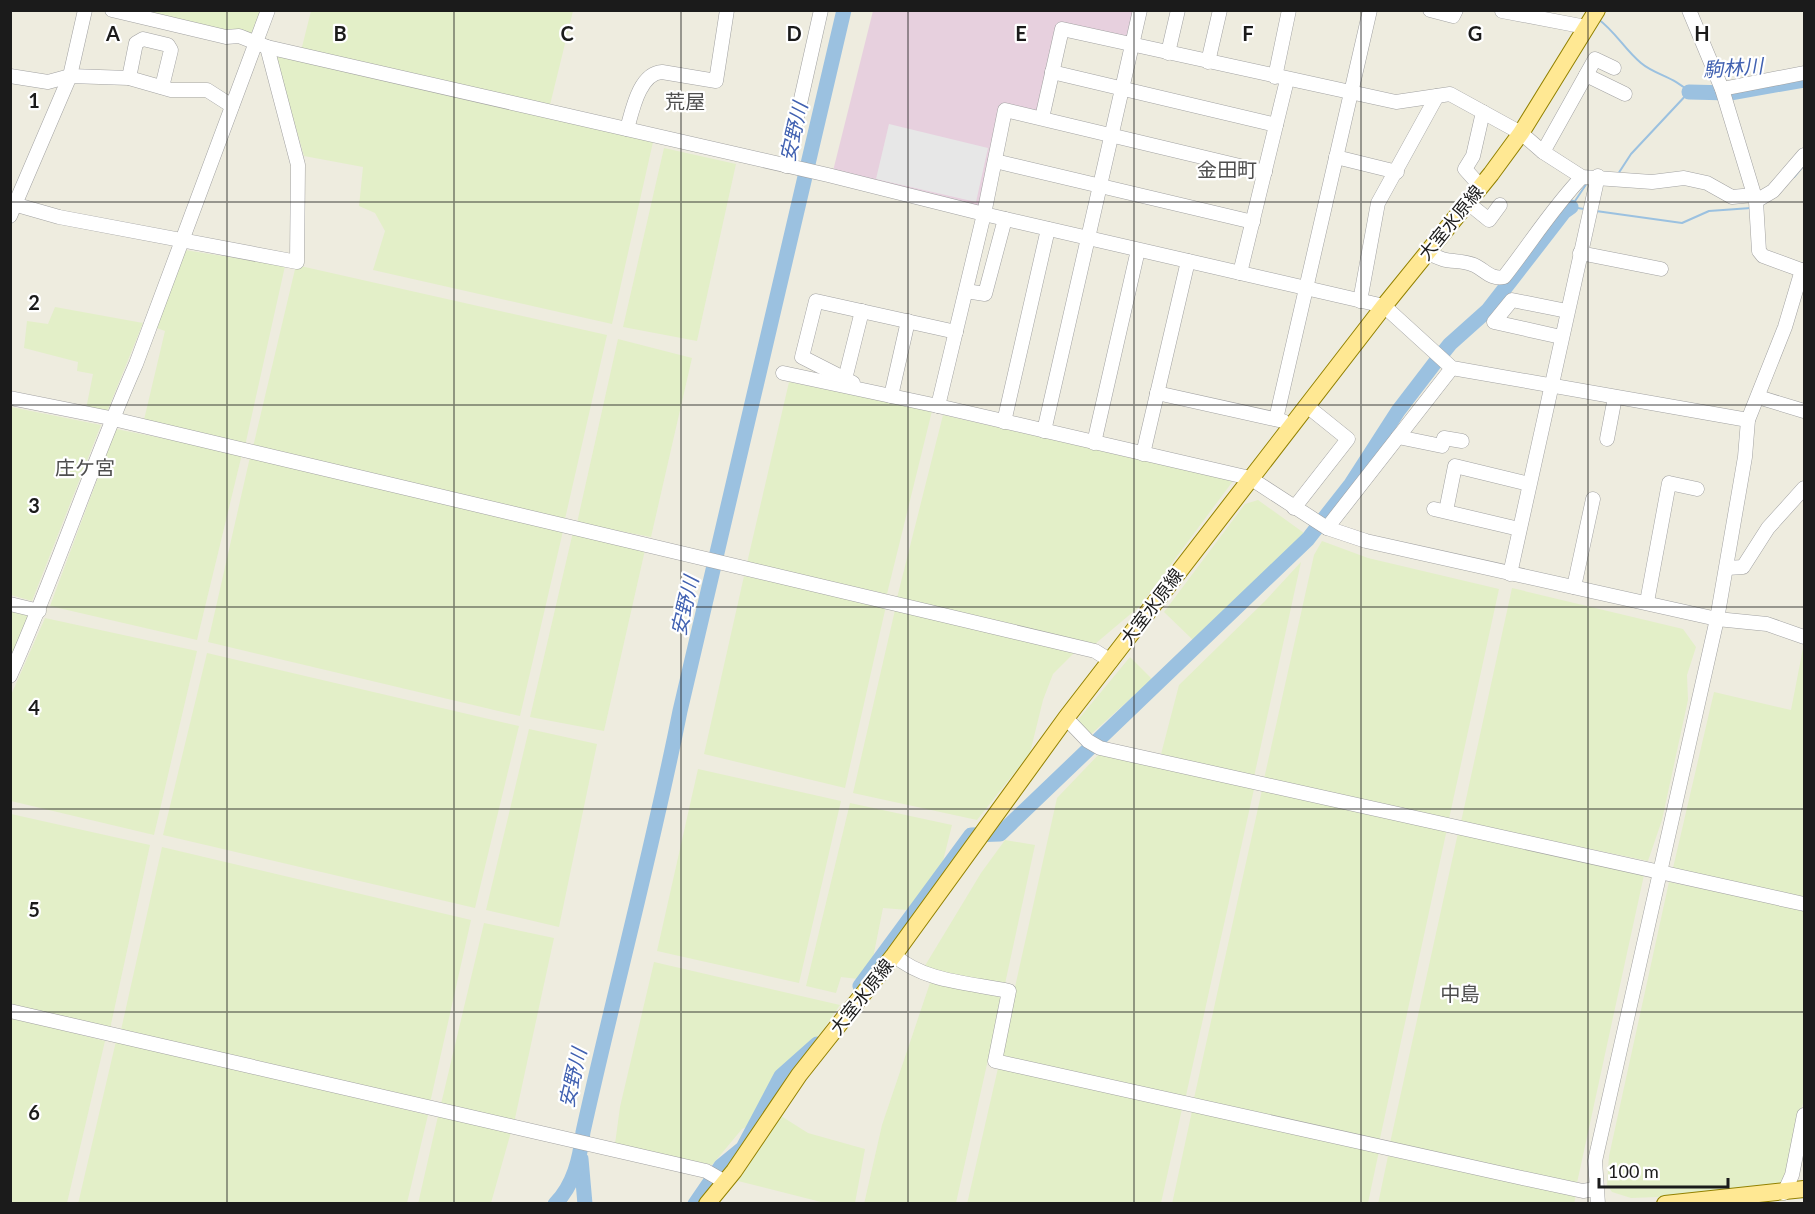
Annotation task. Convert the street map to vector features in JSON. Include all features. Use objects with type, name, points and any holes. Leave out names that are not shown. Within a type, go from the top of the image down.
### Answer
[{"type":"main road","name":"大室水原線","points":[[707,1203],[719,1178],[894,955],[1066,718],[1250,478],[1521,133],[1597,10]]},
{"type":"main road","points":[[1665,1203],[1790,1195]]},
{"type":"street","points":[[85,10],[70,76],[12,208],[297,262],[298,165],[262,45]]},
{"type":"street","points":[[112,10],[226,37],[239,36],[262,45],[1384,306],[1452,368],[1749,420]]},
{"type":"street","points":[[10,676],[39,611],[111,420],[136,364],[232,106],[262,45],[268,10]]},
{"type":"street","points":[[627,129],[638,93],[654,73],[662,72],[716,81],[727,10]]},
{"type":"street","points":[[788,166],[821,10]]},
{"type":"street","points":[[1044,431],[1140,10]]},
{"type":"street","points":[[1168,53],[1178,10]]},
{"type":"street","points":[[1208,62],[1220,10]]},
{"type":"street","points":[[1240,273],[1276,125],[1289,10]]},
{"type":"street","points":[[1276,419],[1370,10]]},
{"type":"street","points":[[1430,10],[1454,16],[1456,10]]},
{"type":"street","points":[[894,955],[908,968],[927,975],[1009,991],[994,1061],[1583,1191],[1597,1196],[1595,1161],[1659,870],[1686,764],[1718,619],[1749,420],[1785,327],[1803,270],[1763,256],[1759,251],[1755,198],[1724,95],[1689,10]]},
{"type":"street","points":[[1502,11],[1586,27]]},
{"type":"street","points":[[1042,118],[1062,29],[1396,102],[1450,94],[1521,133],[1543,153],[1582,177],[1598,176],[1652,182],[1684,178],[1707,183],[1732,197],[1755,198],[1773,191],[1804,155]]},
{"type":"street","points":[[129,78],[136,42],[143,39],[168,45],[171,50],[162,87]]},
{"type":"street","points":[[1572,50],[1589,69],[1625,94]]},
{"type":"street","points":[[1543,153],[1595,59],[1614,68]]},
{"type":"street","points":[[1052,72],[1276,125]]},
{"type":"street","points":[[1724,95],[1804,73]]},
{"type":"street","points":[[10,76],[48,82],[70,76],[129,78],[181,91],[207,90],[232,106]]},
{"type":"street","points":[[1360,301],[1378,203],[1437,96]]},
{"type":"street","points":[[1542,99],[1564,112]]},
{"type":"street","points":[[938,406],[984,214],[1005,110],[1265,172]]},
{"type":"street","points":[[1480,187],[1465,169],[1473,156],[1483,112]]},
{"type":"street","points":[[1336,157],[1397,172]]},
{"type":"street","points":[[995,161],[1253,222]]},
{"type":"street","points":[[1510,574],[1598,176]]},
{"type":"street","points":[[1428,252],[1447,262],[1473,264],[1493,277],[1504,277],[1552,215],[1559,200],[1582,177]]},
{"type":"street","points":[[1467,203],[1489,220],[1500,205]]},
{"type":"street","points":[[966,291],[985,294],[1005,219]]},
{"type":"street","points":[[1004,422],[1048,229]]},
{"type":"street","points":[[1094,443],[1138,250]]},
{"type":"street","points":[[1580,253],[1661,268]]},
{"type":"street","points":[[1143,454],[1188,261]]},
{"type":"street","points":[[1561,337],[1494,322],[1512,300],[1567,311]]},
{"type":"street","points":[[870,392],[802,357],[816,301],[956,332]]},
{"type":"street","points":[[845,379],[862,311]]},
{"type":"street","points":[[891,396],[908,321]]},
{"type":"street","points":[[1327,528],[1452,368]]},
{"type":"street","points":[[783,373],[938,406],[1250,478],[1327,528],[1366,541],[1718,619],[1767,624],[1804,637]]},
{"type":"street","points":[[1157,393],[1294,423]]},
{"type":"street","points":[[1608,439],[1615,397]]},
{"type":"street","points":[[10,398],[699,556],[1095,651],[1111,661]]},
{"type":"street","points":[[1758,398],[1804,411]]},
{"type":"street","points":[[1294,508],[1348,439],[1307,406]]},
{"type":"street","points":[[1398,437],[1442,446],[1444,438],[1462,441]]},
{"type":"street","points":[[1520,529],[1440,510],[1455,466],[1529,484]]},
{"type":"street","points":[[1647,602],[1669,483],[1697,489]]},
{"type":"street","points":[[1727,568],[1743,567],[1768,528],[1799,501],[1804,488]]},
{"type":"street","points":[[1574,587],[1593,499]]},
{"type":"street","points":[[10,604],[39,611]]},
{"type":"street","points":[[1066,718],[1088,741],[1100,748],[1659,870],[1804,904]]},
{"type":"street","points":[[10,1011],[600,1146],[719,1178]]},
{"type":"street","points":[[1790,1195],[1791,1175],[1804,1115]]},
{"type":"shaded area","points":[[873,11],[1137,11],[1131,42],[1059,25],[1039,113],[1004,106],[980,208],[832,175]]},
{"type":"shaded area","points":[[889,124],[988,148],[976,202],[876,179]]},
{"type":"green space","points":[[139,11],[260,11],[251,35]]},
{"type":"green space","points":[[311,11],[573,11],[550,105],[301,51]]},
{"type":"green space","points":[[275,55],[653,142],[612,324],[373,270],[385,231],[375,213],[359,206],[363,167],[304,156]]},
{"type":"green space","points":[[664,148],[736,164],[697,341],[623,327]]},
{"type":"green space","points":[[185,250],[285,266],[245,446],[143,424],[165,331],[154,327]]},
{"type":"green space","points":[[296,265],[607,335],[565,519],[253,447]]},
{"type":"green space","points":[[55,307],[143,323],[107,412],[86,409],[93,374],[77,371],[78,362],[24,348],[27,321],[48,324]]},
{"type":"green space","points":[[618,339],[692,358],[651,537],[577,523]]},
{"type":"green space","points":[[789,382],[932,411],[887,594],[747,563]]},
{"type":"green space","points":[[11,407],[101,425],[32,601],[11,595]]},
{"type":"green space","points":[[943,415],[1233,481],[1140,606],[1095,644],[897,598]]},
{"type":"green space","points":[[116,429],[242,454],[197,640],[50,606]]},
{"type":"green space","points":[[250,457],[563,531],[520,716],[208,642]]},
{"type":"green space","points":[[1258,500],[1304,533],[1194,641],[1164,612],[1245,504]]},
{"type":"green space","points":[[573,532],[645,550],[604,731],[530,717]]},
{"type":"green space","points":[[1322,541],[1368,558],[1499,589],[1449,819],[1264,779],[1314,555]]},
{"type":"green space","points":[[1301,562],[1254,777],[1160,758],[1179,685],[1265,601]]},
{"type":"green space","points":[[744,576],[886,606],[845,788],[704,754]]},
{"type":"green space","points":[[1512,588],[1683,629],[1696,647],[1687,675],[1688,700],[1662,820],[1648,861],[1461,822]]},
{"type":"green space","points":[[11,608],[31,613],[11,659]]},
{"type":"green space","points":[[895,610],[1075,652],[1053,674],[1043,700],[1030,753],[977,820],[853,793]]},
{"type":"green space","points":[[45,618],[197,651],[154,835],[11,801],[11,695]]},
{"type":"green space","points":[[1804,643],[1804,898],[1673,868],[1714,692],[1791,710]]},
{"type":"green space","points":[[207,653],[519,726],[475,908],[163,835]]},
{"type":"green space","points":[[1130,657],[1152,679],[1089,736],[1077,721]]},
{"type":"green space","points":[[529,729],[597,744],[559,927],[486,910]]},
{"type":"green space","points":[[1101,752],[1254,789],[1185,1100],[999,1059],[1057,798]]},
{"type":"green space","points":[[698,769],[841,801],[799,983],[657,951]]},
{"type":"green space","points":[[1262,790],[1447,829],[1379,1143],[1193,1103]]},
{"type":"green space","points":[[850,803],[952,825],[942,865],[908,910],[883,908],[873,958],[858,979],[841,977],[836,993],[806,986]]},
{"type":"green space","points":[[11,814],[150,845],[110,1029],[11,1004]]},
{"type":"green space","points":[[1458,833],[1644,875],[1577,1183],[1390,1143]]},
{"type":"green space","points":[[1005,840],[1035,845],[1005,984],[923,969],[981,873]]},
{"type":"green space","points":[[162,847],[471,920],[430,1103],[121,1030]]},
{"type":"green space","points":[[1669,882],[1804,910],[1804,1099],[1783,1186],[1684,1196],[1631,1198],[1612,1192],[1607,1185],[1609,1156]]},
{"type":"green space","points":[[484,923],[554,938],[514,1123],[441,1104]]},
{"type":"green space","points":[[654,962],[840,1005],[821,1033],[779,1069],[749,1126],[742,1129],[712,1165],[615,1144],[620,1107]]},
{"type":"green space","points":[[930,983],[1002,997],[956,1203],[864,1204],[882,1125]]},
{"type":"green space","points":[[10,1017],[105,1041],[67,1203],[11,1203]]},
{"type":"green space","points":[[116,1041],[428,1115],[407,1203],[78,1204]]},
{"type":"green space","points":[[998,1068],[1182,1109],[1161,1203],[967,1204]]},
{"type":"green space","points":[[1192,1111],[1379,1151],[1368,1203],[1172,1204]]},
{"type":"green space","points":[[438,1116],[511,1132],[491,1203],[418,1204]]},
{"type":"green space","points":[[781,1116],[808,1133],[865,1149],[855,1203],[825,1203],[738,1181]]},
{"type":"green space","points":[[1388,1156],[1576,1195],[1574,1204],[1378,1204]]},
{"type":"waterway","name":"安野川","points":[[555,1204],[567,1188],[578,1161],[680,711],[844,10]]},
{"type":"waterway","name":"駒林川","points":[[1598,19],[1641,63],[1678,83],[1689,92],[1631,154],[1618,174]]},
{"type":"waterway","name":"駒林川","points":[[1689,92],[1730,93],[1804,80]]},
{"type":"waterway","points":[[1794,177],[1804,165]]},
{"type":"waterway","points":[[1584,209],[1571,207],[1587,183]]},
{"type":"waterway","points":[[860,986],[971,835],[1000,834],[1308,539],[1351,484],[1398,411],[1434,364],[1450,344],[1488,310],[1564,212],[1571,207]]},
{"type":"waterway","points":[[1596,211],[1682,223],[1709,211],[1751,208]]},
{"type":"waterway","points":[[695,1204],[721,1166],[743,1148],[781,1076],[817,1044]]},
{"type":"waterway","points":[[581,1159],[585,1204]]},
{"type":"district","name":"荒屋","points":[[685,102]]},
{"type":"district","name":"金田町","points":[[1227,170]]},
{"type":"district","name":"庄ケ宮","points":[[85,468]]},
{"type":"district","name":"中島","points":[[1460,994]]}]
